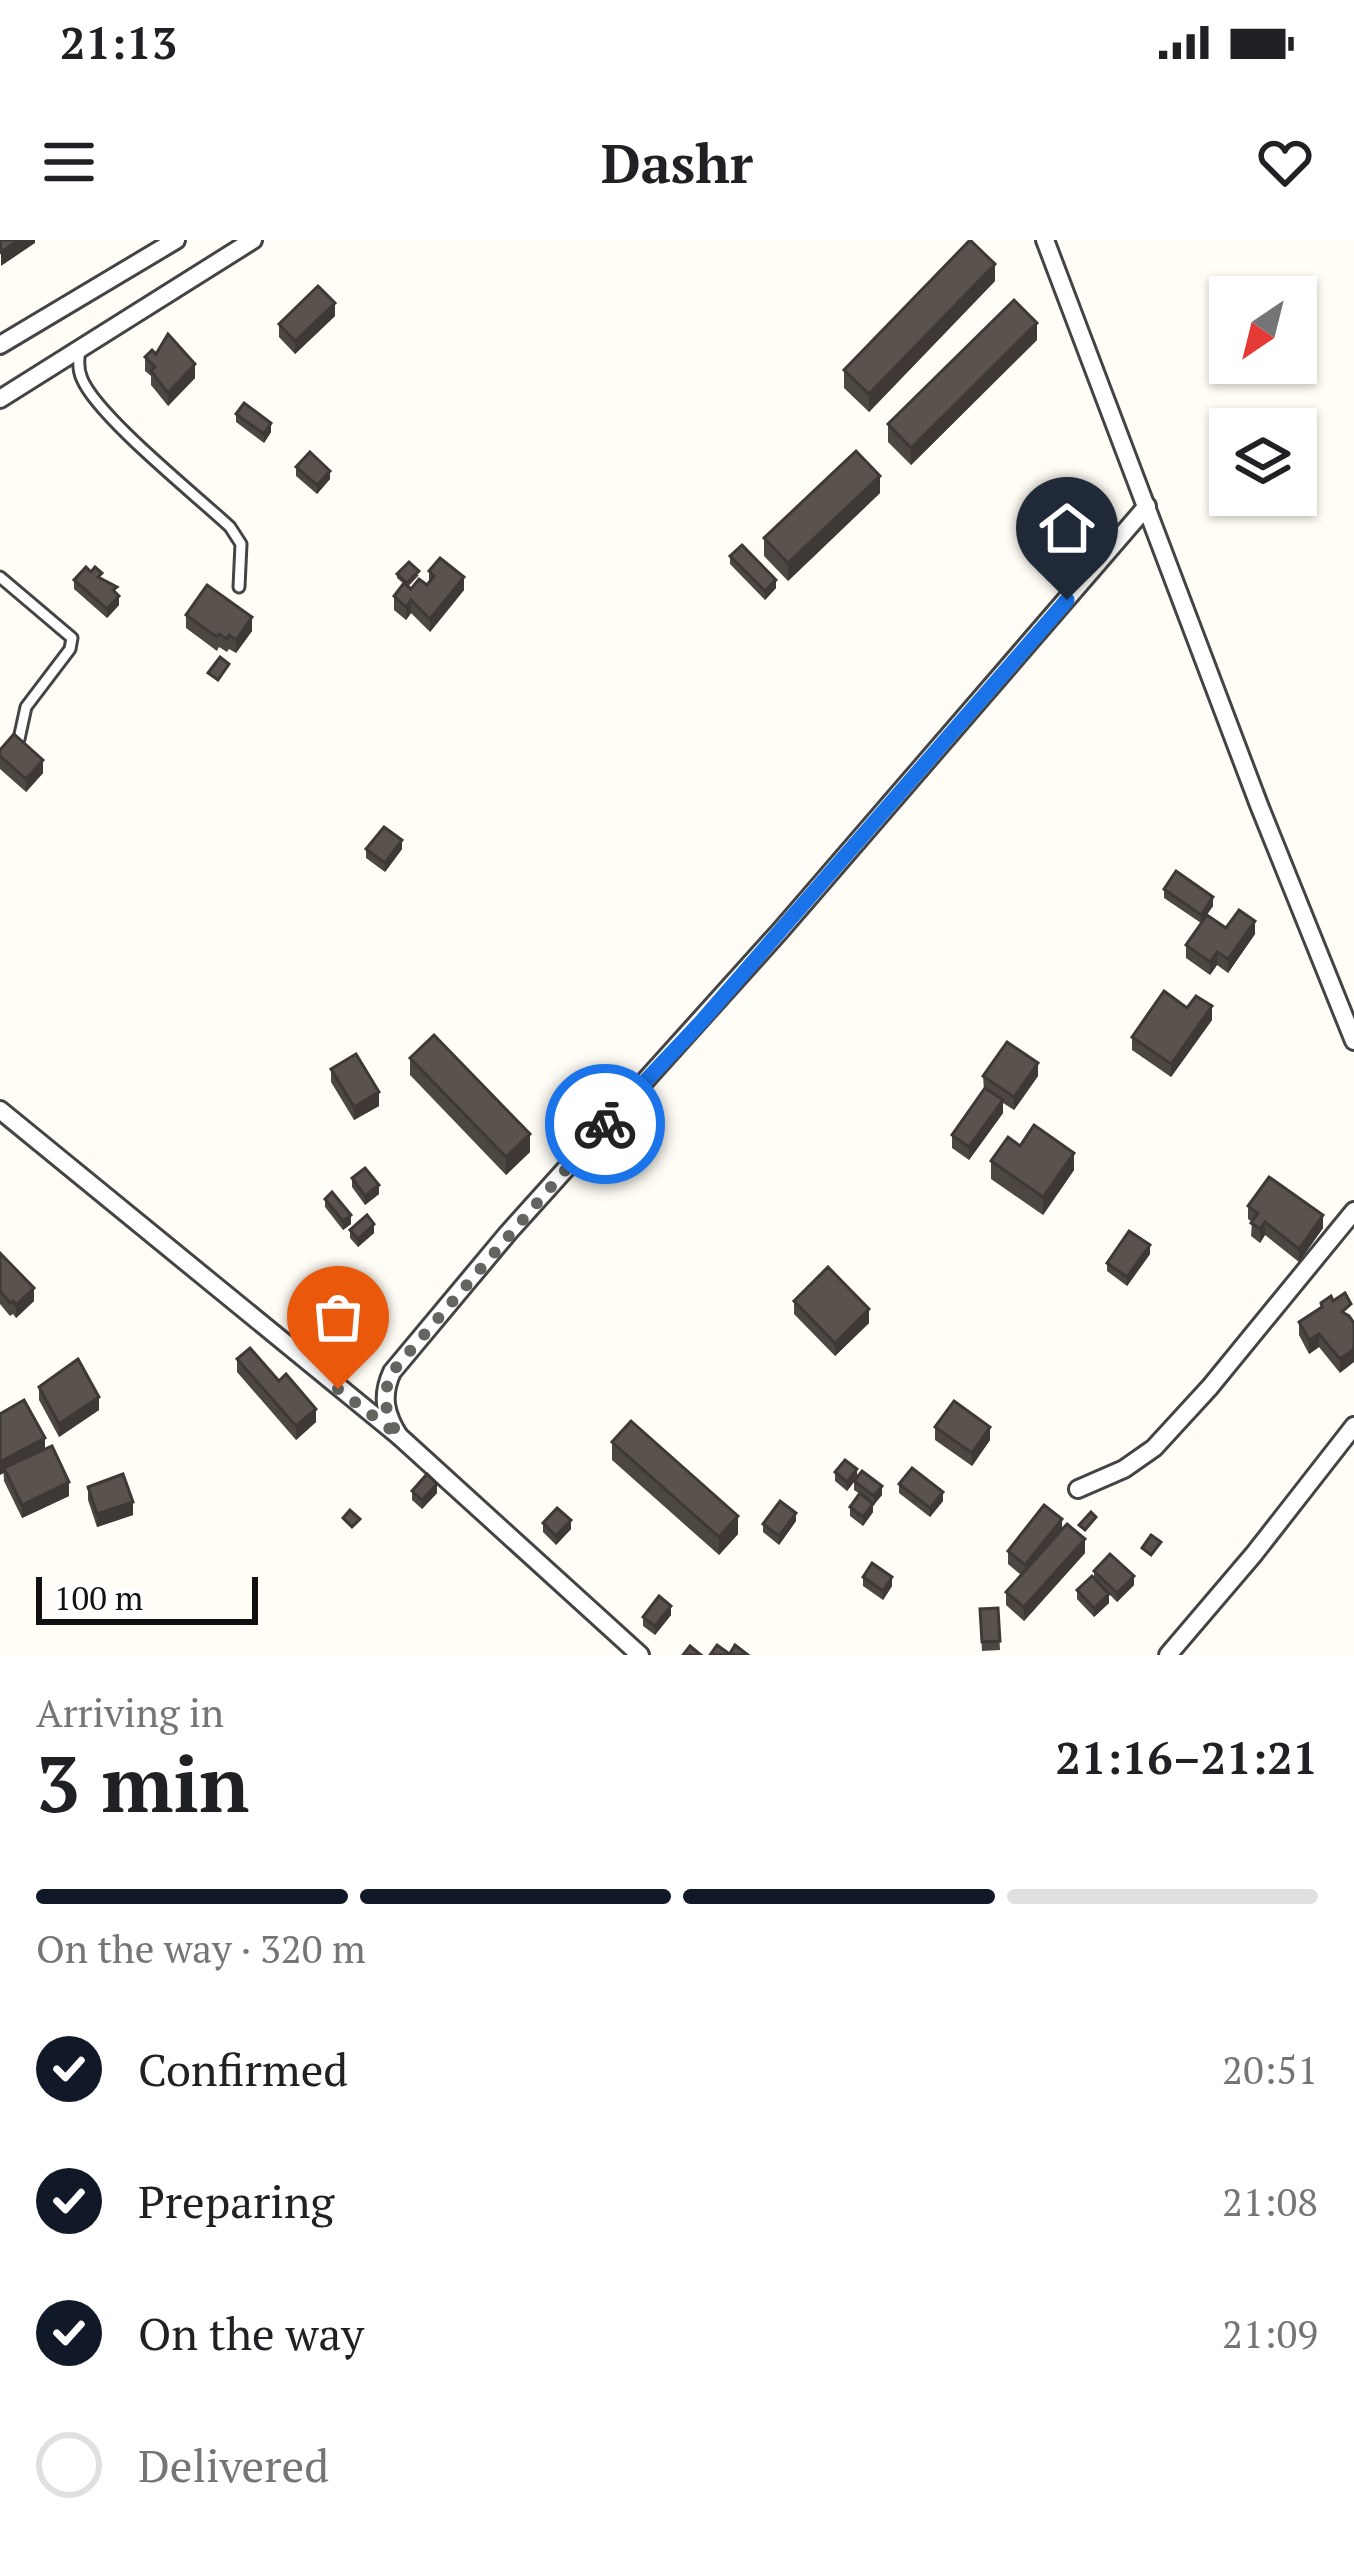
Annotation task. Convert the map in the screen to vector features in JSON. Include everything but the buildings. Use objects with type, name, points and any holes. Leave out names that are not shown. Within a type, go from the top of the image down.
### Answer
[{"type":"street","points":[[0,345],[176,240]]},
{"type":"street","points":[[0,399],[253,240]]},
{"type":"street","points":[[1045,240],[1259,806],[1354,1041]]},
{"type":"street","points":[[399,1436],[390,1422],[385,1388],[406,1354],[568,1164],[811,896],[1147,506]]},
{"type":"street","points":[[0,1111],[399,1436],[640,1655]]},
{"type":"street","points":[[1078,1489],[1124,1469],[1154,1448],[1354,1211]]},
{"type":"street","points":[[1168,1655],[1255,1554],[1354,1426]]},
{"type":"lane","points":[[81,346],[80,376],[89,392],[230,527],[241,544],[239,587]]},
{"type":"lane","points":[[0,577],[72,638],[70,649],[26,707],[19,739]]},
{"type":"way so far","points":[[338,1389],[399,1436],[385,1402],[392,1372],[605,1124]]},
{"type":"route","points":[[605,1124],[701,1022],[1067,600]]}]
